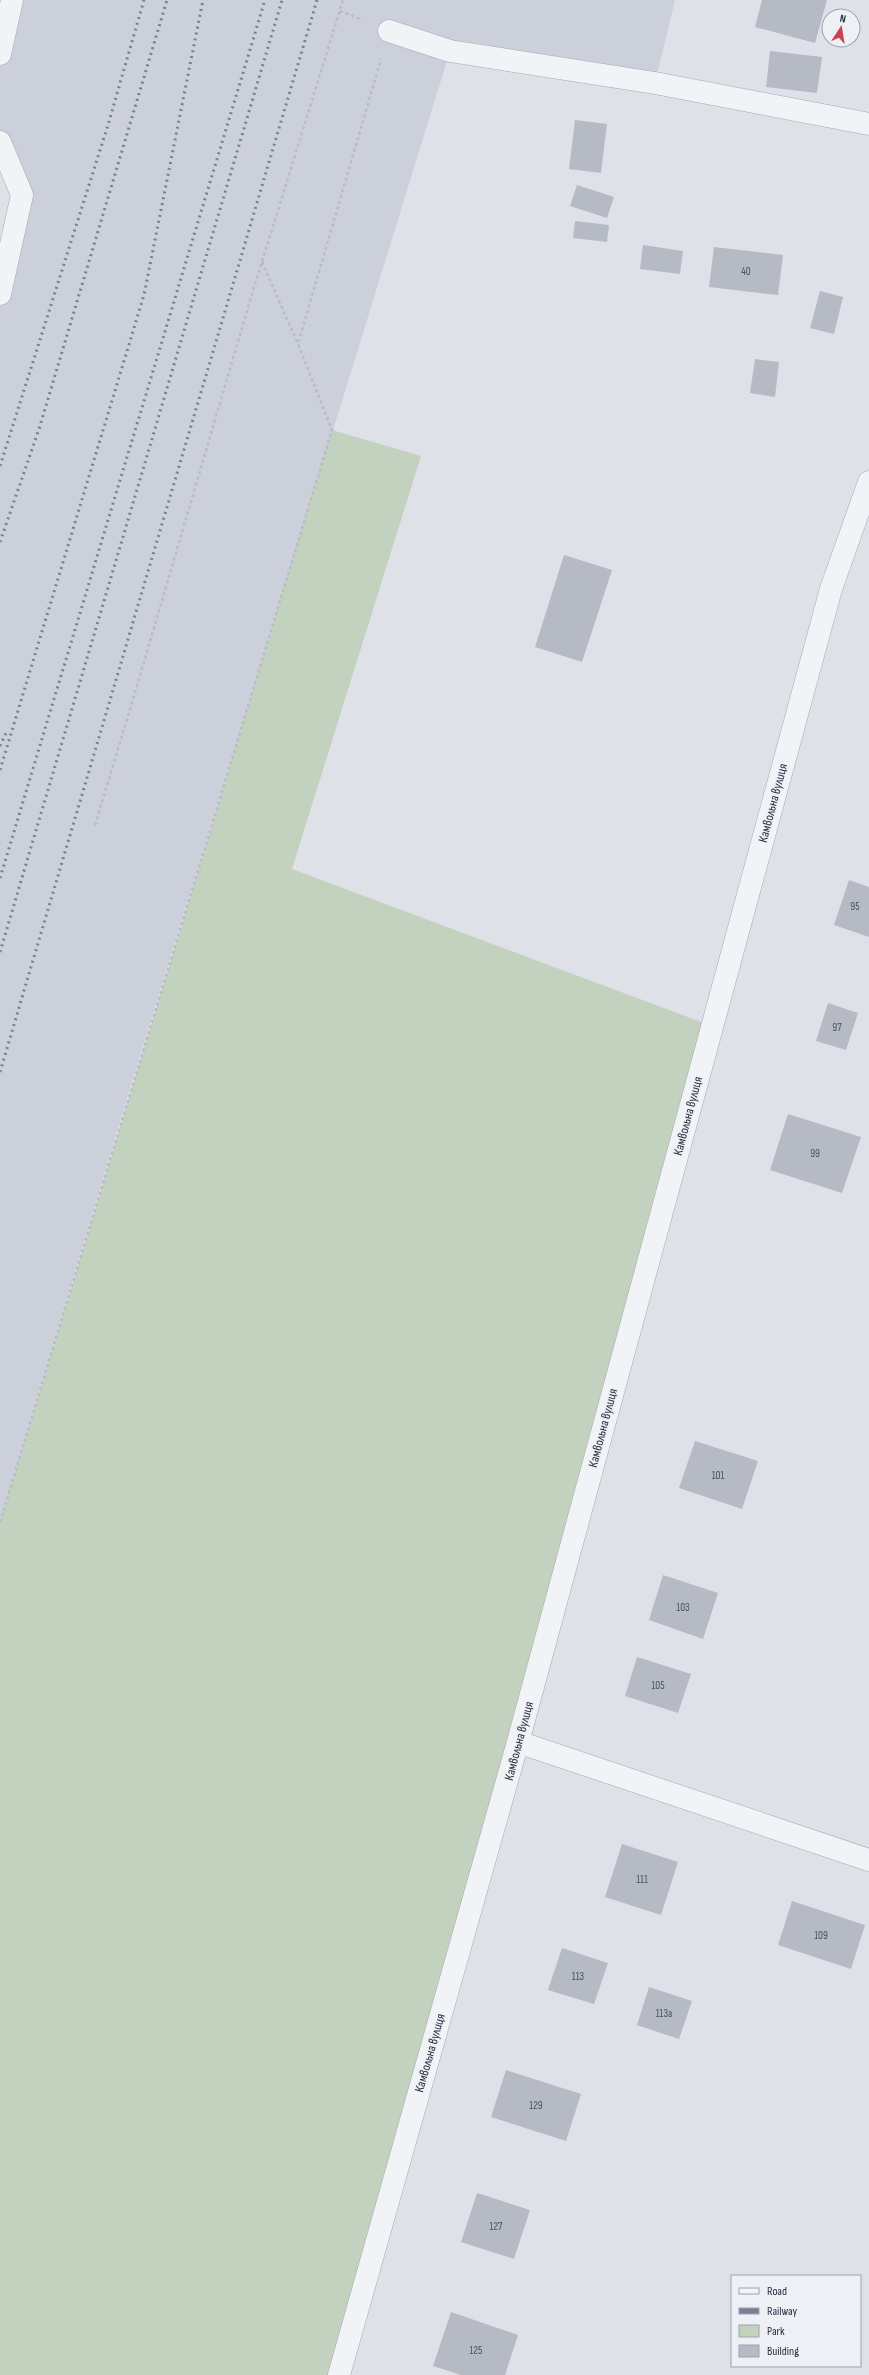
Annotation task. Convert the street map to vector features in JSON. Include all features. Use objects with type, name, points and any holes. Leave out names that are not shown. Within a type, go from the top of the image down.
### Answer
[{"type":"street","points":[[0,54],[12,0]]},
{"type":"street","points":[[389,31],[450,51],[655,83],[869,124]]},
{"type":"street","points":[[0,142],[22,195],[0,294]]},
{"type":"street","name":"Камвольна вулиця","points":[[339,2375],[518,1742],[831,589],[869,482]]},
{"type":"street","points":[[518,1742],[869,1860]]},
{"type":"path","points":[[95,825],[262,261],[343,0]]},
{"type":"path","points":[[298,344],[389,31]]},
{"type":"path","points":[[0,1522],[332,430],[298,344],[262,261]]},
{"type":"shaded area","points":[[0,0],[675,0],[655,83],[450,51],[132,1082],[0,1522],[0,294],[22,195],[0,142]]},
{"type":"green space","points":[[332,430],[421,456],[292,869],[712,1026],[339,2375],[0,2375],[0,1522]]},
{"type":"building","points":[[762,0],[827,0],[825,8],[821,8],[821,22],[815,43],[755,27]]},
{"type":"building","points":[[770,51],[822,57],[817,93],[766,87]]},
{"type":"building","points":[[575,120],[607,124],[601,173],[569,169]]},
{"type":"building","points":[[577,185],[614,197],[607,218],[570,206]]},
{"type":"building","points":[[575,221],[609,225],[607,242],[573,238]]},
{"type":"building","points":[[643,245],[683,251],[680,274],[640,269]]},
{"type":"building","points":[[714,247],[783,255],[778,295],[709,287]]},
{"type":"building","points":[[820,291],[843,297],[834,334],[810,328]]},
{"type":"building","points":[[755,359],[779,362],[775,397],[750,393]]},
{"type":"building","points":[[564,555],[612,570],[582,662],[535,647]]},
{"type":"building","points":[[849,880],[869,887],[869,937],[834,925]]},
{"type":"building","points":[[828,1003],[858,1013],[846,1050],[816,1041]]},
{"type":"building","points":[[788,1114],[861,1137],[842,1193],[770,1170]]},
{"type":"building","points":[[695,1441],[758,1461],[742,1509],[679,1488]]},
{"type":"building","points":[[663,1575],[718,1593],[703,1639],[649,1620]]},
{"type":"building","points":[[637,1657],[691,1674],[678,1713],[625,1696]]},
{"type":"building","points":[[622,1844],[678,1862],[661,1915],[605,1897]]},
{"type":"building","points":[[792,1901],[865,1925],[851,1969],[778,1945]]},
{"type":"building","points":[[562,1948],[608,1963],[594,2004],[548,1990]]},
{"type":"building","points":[[649,1987],[692,2001],[679,2039],[637,2025]]},
{"type":"building","points":[[506,2070],[581,2094],[566,2141],[491,2117]]},
{"type":"building","points":[[477,2193],[530,2210],[514,2259],[461,2242]]},
{"type":"building","points":[[451,2312],[518,2335],[505,2375],[461,2375],[433,2366]]},
{"type":"railway","points":[[0,466],[108,125],[144,0]]},
{"type":"railway","points":[[0,542],[39,429],[167,0]]},
{"type":"railway","points":[[0,770],[144,295],[203,0]]},
{"type":"railway","points":[[0,878],[265,0]]},
{"type":"railway","points":[[0,952],[282,0]]},
{"type":"railway","points":[[0,1072],[317,0]]},
{"type":"railway","points":[[0,746],[7,731]]}]
